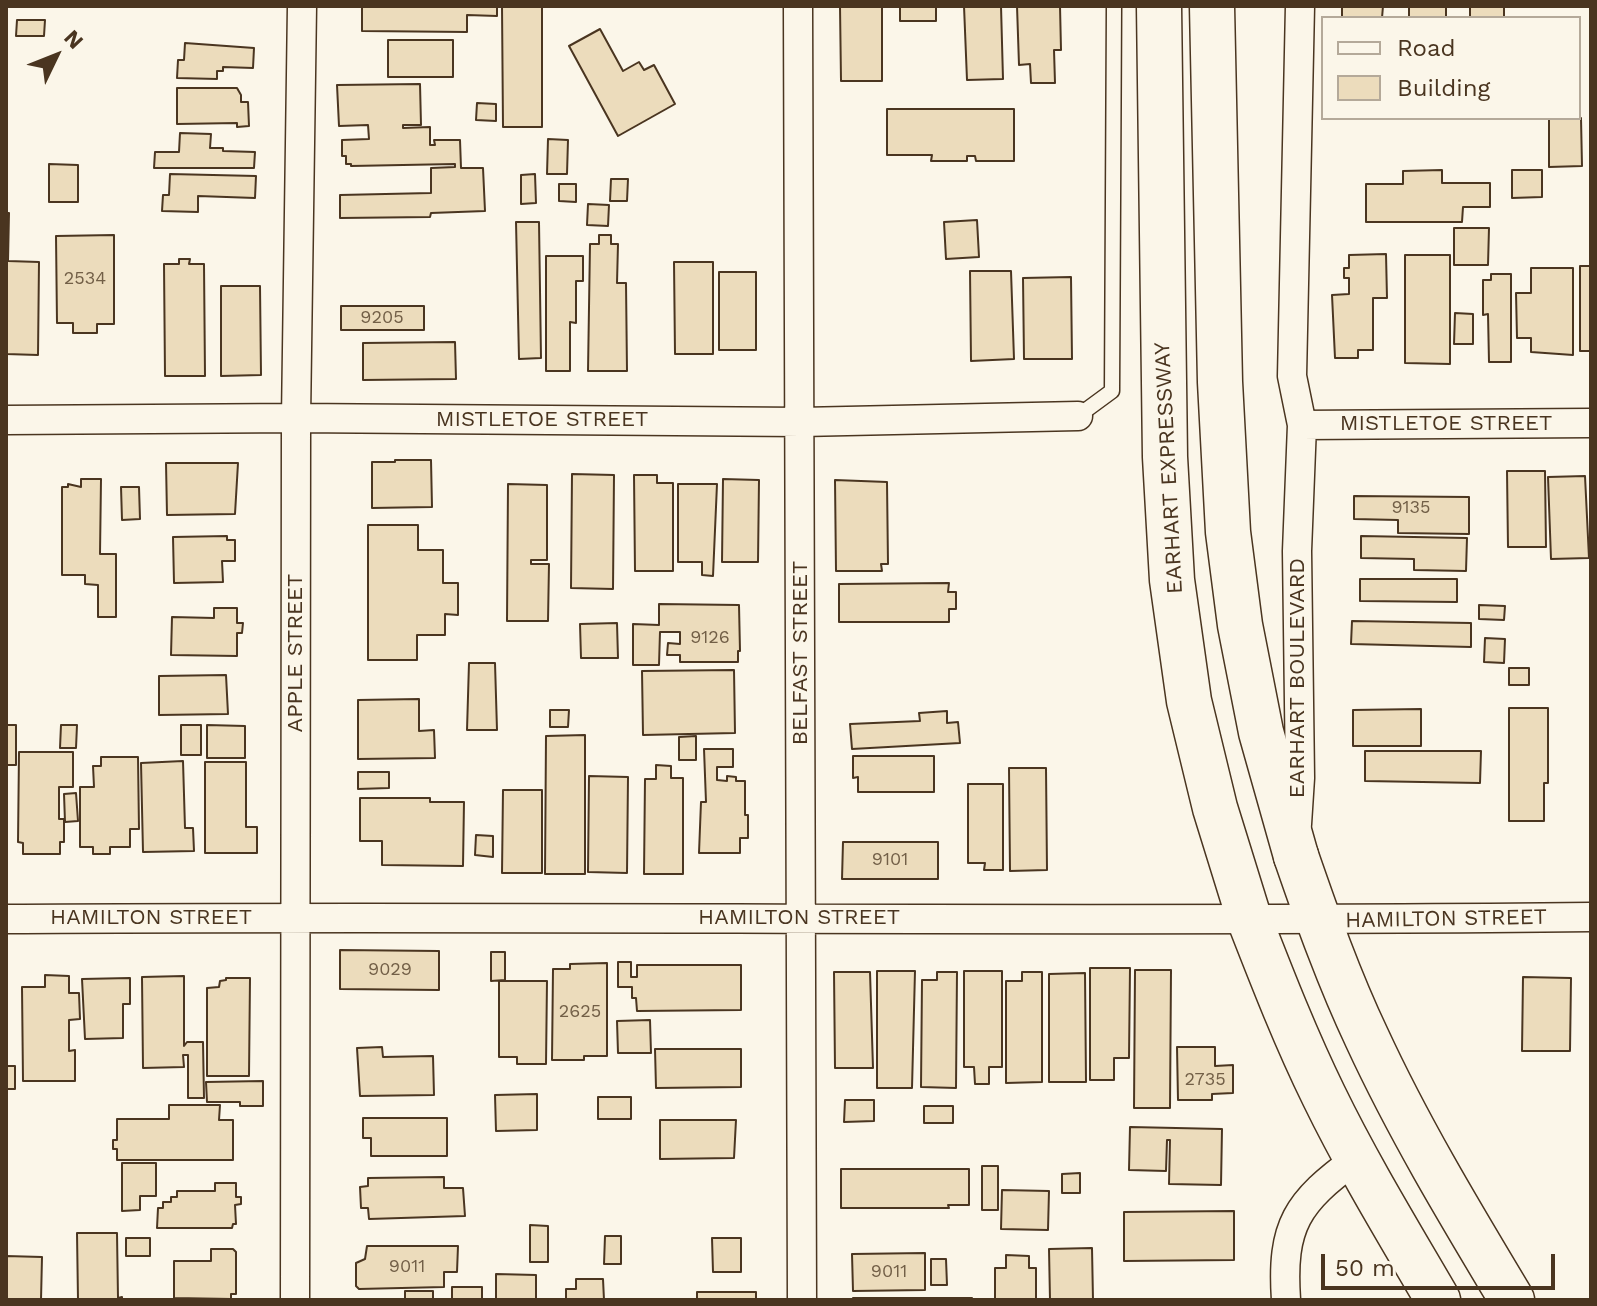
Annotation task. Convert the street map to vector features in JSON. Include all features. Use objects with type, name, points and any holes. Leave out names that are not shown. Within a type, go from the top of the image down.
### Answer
[{"type":"main road","name":"EARHART EXPRESSWAY","points":[[1159,6],[1165,457],[1172,580],[1189,701],[1215,808],[1250,921]]},
{"type":"main road","points":[[1212,6],[1220,382],[1228,532],[1240,625],[1261,732],[1296,856]]},
{"type":"main road","name":"EARHART BOULEVARD","points":[[1296,856],[1318,920],[1366,1037],[1430,1161],[1512,1300]]},
{"type":"main road","points":[[1250,921],[1286,1015],[1356,1159],[1438,1300]]},
{"type":"street","name":"APPLE STREET","points":[[295,1300],[296,418],[302,6]]},
{"type":"street","name":"BELFAST STREET","points":[[798,6],[802,1300]]},
{"type":"street","name":"EARHART BOULEVARD","points":[[1296,856],[1300,778],[1297,551],[1302,425],[1292,376],[1300,6]]},
{"type":"street","name":"MISTLETOE STREET","points":[[6,420],[296,418],[801,422],[1078,416]]},
{"type":"street","name":"MISTLETOE STREET","points":[[1302,425],[1591,423]]},
{"type":"street","name":"HAMILTON STREET","points":[[6,919],[295,917],[1250,921],[1591,917]]},
{"type":"street","points":[[1286,1300],[1287,1244],[1295,1216],[1330,1177],[1356,1159]]},
{"type":"lane","points":[[1078,416],[1112,391],[1114,6]]},
{"type":"building","points":[[362,6],[497,6],[497,16],[467,15],[467,32],[362,31]]},
{"type":"building","points":[[502,6],[542,6],[542,127],[503,127]]},
{"type":"building","points":[[840,6],[882,6],[882,81],[841,81]]},
{"type":"building","points":[[900,6],[936,6],[936,21],[900,21]]},
{"type":"building","points":[[964,6],[1001,6],[1003,79],[967,80]]},
{"type":"building","points":[[1017,6],[1060,6],[1061,50],[1054,50],[1055,83],[1031,83],[1030,64],[1019,65]]},
{"type":"building","points":[[1342,6],[1383,6],[1382,16],[1342,16]]},
{"type":"building","points":[[1409,6],[1446,6],[1446,16],[1409,16]]},
{"type":"building","points":[[1470,6],[1504,6],[1504,16],[1470,16]]},
{"type":"building","points":[[17,20],[45,20],[44,36],[16,36]]},
{"type":"building","points":[[600,29],[623,71],[639,62],[644,70],[654,65],[675,104],[618,136],[569,46]]},
{"type":"building","points":[[388,40],[453,40],[453,77],[388,77]]},
{"type":"building","points":[[185,43],[254,48],[253,68],[223,67],[223,71],[217,71],[217,79],[177,78],[178,60],[184,60]]},
{"type":"building","points":[[420,84],[421,125],[403,125],[403,128],[430,127],[430,145],[435,145],[434,140],[460,140],[461,168],[483,168],[485,211],[431,213],[430,217],[340,218],[340,195],[431,193],[431,168],[455,167],[455,164],[351,166],[346,164],[346,156],[342,156],[342,140],[369,139],[368,125],[339,126],[337,85]]},
{"type":"building","points":[[177,88],[237,88],[241,102],[248,102],[249,126],[237,127],[237,123],[177,124]]},
{"type":"building","points":[[477,103],[496,104],[496,121],[476,120]]},
{"type":"building","points":[[887,109],[1014,109],[1014,161],[976,161],[975,156],[967,156],[967,161],[931,161],[932,155],[887,155]]},
{"type":"building","points":[[1581,118],[1582,166],[1549,167],[1549,120]]},
{"type":"building","points":[[180,133],[211,134],[210,148],[255,152],[254,168],[154,168],[155,152],[179,152]]},
{"type":"building","points":[[548,139],[568,140],[567,174],[547,174]]},
{"type":"building","points":[[49,164],[78,165],[78,202],[49,202]]},
{"type":"building","points":[[1442,170],[1442,183],[1490,183],[1490,207],[1463,207],[1462,222],[1366,222],[1366,184],[1403,184],[1403,171]]},
{"type":"building","points":[[1512,170],[1542,170],[1542,197],[1512,198]]},
{"type":"building","points":[[170,174],[256,176],[255,198],[198,196],[198,212],[162,211],[163,195],[169,195]]},
{"type":"building","points":[[535,174],[536,203],[521,204],[521,175]]},
{"type":"building","points":[[611,179],[628,179],[627,201],[610,201]]},
{"type":"building","points":[[559,184],[576,184],[576,202],[559,201]]},
{"type":"building","points":[[588,204],[609,205],[608,226],[587,225]]},
{"type":"building","points":[[6,213],[9,213],[8,261],[39,262],[38,355],[6,354]]},
{"type":"building","points":[[977,220],[979,257],[946,259],[944,222]]},
{"type":"building","points":[[516,222],[539,222],[541,358],[519,359]]},
{"type":"building","points":[[1454,228],[1489,228],[1488,265],[1454,265]]},
{"type":"building","points":[[114,235],[114,324],[97,324],[97,333],[73,333],[73,323],[57,323],[56,236]]},
{"type":"building","points":[[599,235],[611,235],[611,244],[618,244],[617,283],[626,283],[627,371],[588,371],[590,244],[599,244]]},
{"type":"building","points":[[1386,254],[1387,298],[1373,298],[1373,350],[1358,350],[1358,358],[1335,358],[1332,295],[1349,294],[1349,278],[1344,278],[1344,268],[1349,268],[1349,255]]},
{"type":"building","points":[[1405,255],[1450,255],[1450,364],[1405,363]]},
{"type":"building","points":[[546,256],[583,256],[583,281],[576,281],[576,323],[570,322],[570,371],[546,371]]},
{"type":"building","points":[[179,259],[190,259],[189,264],[204,264],[205,376],[165,376],[164,264],[179,264]]},
{"type":"building","points":[[674,262],[713,262],[713,354],[675,354]]},
{"type":"building","points":[[1580,266],[1591,266],[1591,351],[1580,351]]},
{"type":"building","points":[[1531,268],[1573,268],[1573,355],[1531,352],[1531,338],[1517,338],[1516,293],[1531,293]]},
{"type":"building","points":[[970,271],[1011,271],[1014,359],[971,361]]},
{"type":"building","points":[[719,272],[756,272],[756,350],[719,350]]},
{"type":"building","points":[[1491,274],[1511,274],[1511,362],[1489,362],[1488,314],[1483,315],[1483,280],[1491,280]]},
{"type":"building","points":[[1071,277],[1072,359],[1024,359],[1023,278]]},
{"type":"building","points":[[221,286],[260,286],[261,375],[221,376]]},
{"type":"building","points":[[341,306],[424,306],[424,330],[341,330]]},
{"type":"building","points":[[1455,313],[1473,314],[1473,344],[1454,344]]},
{"type":"building","points":[[455,342],[456,379],[363,380],[363,343]]},
{"type":"building","points":[[431,460],[432,507],[372,508],[372,462]]},
{"type":"building","points":[[166,463],[238,463],[235,514],[167,515]]},
{"type":"building","points":[[1507,471],[1545,471],[1546,547],[1508,547]]},
{"type":"building","points":[[572,474],[614,475],[613,589],[571,588]]},
{"type":"building","points":[[634,475],[657,475],[657,483],[673,483],[673,571],[635,571]]},
{"type":"building","points":[[1585,476],[1589,558],[1551,559],[1548,477]]},
{"type":"building","points":[[81,479],[101,479],[100,554],[116,554],[116,617],[98,617],[98,585],[85,584],[85,575],[62,575],[62,487],[68,487],[68,484],[81,487]]},
{"type":"building","points":[[723,479],[759,480],[758,562],[722,562]]},
{"type":"building","points":[[835,480],[887,482],[888,564],[881,564],[882,571],[836,571]]},
{"type":"building","points":[[508,484],[547,485],[547,560],[531,560],[531,564],[549,564],[548,621],[507,621]]},
{"type":"building","points":[[678,484],[717,484],[713,576],[702,575],[702,562],[678,562]]},
{"type":"building","points":[[121,487],[139,487],[140,519],[122,520]]},
{"type":"building","points":[[1354,496],[1469,497],[1469,534],[1398,533],[1398,520],[1354,519]]},
{"type":"building","points":[[368,525],[418,525],[418,550],[443,550],[443,583],[458,583],[458,615],[445,614],[445,635],[417,635],[417,660],[368,660]]},
{"type":"building","points":[[227,536],[227,540],[235,540],[235,561],[222,561],[223,582],[174,583],[173,537]]},
{"type":"building","points":[[1361,536],[1467,538],[1466,571],[1414,570],[1414,559],[1361,558]]},
{"type":"building","points":[[1360,579],[1457,579],[1457,602],[1360,601]]},
{"type":"building","points":[[949,583],[948,592],[956,592],[956,609],[949,609],[949,622],[839,622],[839,584]]},
{"type":"building","points":[[659,604],[739,605],[738,662],[680,662],[680,655],[667,655],[668,643],[680,644],[680,632],[660,632],[659,665],[633,665],[633,624],[659,625]]},
{"type":"building","points":[[1479,605],[1505,606],[1504,620],[1479,619]]},
{"type":"building","points":[[214,608],[237,608],[237,623],[243,623],[242,633],[237,633],[237,656],[171,655],[172,617],[214,618]]},
{"type":"building","points":[[1352,621],[1471,623],[1471,647],[1351,644]]},
{"type":"building","points":[[617,623],[618,658],[581,658],[580,624]]},
{"type":"building","points":[[1485,638],[1505,639],[1504,663],[1484,662]]},
{"type":"building","points":[[469,663],[495,663],[497,730],[467,730]]},
{"type":"building","points":[[1509,668],[1529,668],[1529,685],[1509,685]]},
{"type":"building","points":[[734,670],[735,733],[643,735],[642,671]]},
{"type":"building","points":[[226,675],[228,714],[159,715],[159,676]]},
{"type":"building","points":[[419,699],[419,731],[434,730],[435,758],[358,759],[358,700]]},
{"type":"building","points":[[1509,708],[1548,708],[1548,783],[1544,783],[1544,821],[1509,821]]},
{"type":"building","points":[[1421,709],[1421,746],[1353,746],[1353,710]]},
{"type":"building","points":[[550,710],[569,710],[568,727],[550,727]]},
{"type":"building","points":[[947,711],[947,723],[958,722],[960,743],[852,749],[850,724],[920,721],[919,713]]},
{"type":"building","points":[[6,725],[16,725],[16,765],[6,765]]},
{"type":"building","points":[[61,725],[77,725],[76,748],[60,748]]},
{"type":"building","points":[[181,725],[201,725],[201,755],[181,755]]},
{"type":"building","points":[[207,725],[245,726],[245,758],[207,758]]},
{"type":"building","points":[[585,735],[585,874],[545,874],[546,736]]},
{"type":"building","points":[[696,736],[696,760],[679,760],[679,737]]},
{"type":"building","points":[[704,749],[733,749],[733,767],[717,767],[717,780],[727,781],[727,776],[736,777],[736,781],[745,781],[748,838],[740,838],[740,853],[699,853],[701,802],[706,802]]},
{"type":"building","points":[[1365,751],[1481,751],[1480,783],[1365,781]]},
{"type":"building","points":[[19,752],[73,752],[73,787],[59,787],[59,819],[64,819],[64,842],[60,842],[60,854],[23,854],[23,843],[18,842]]},
{"type":"building","points":[[853,756],[934,756],[934,792],[858,792],[858,777],[853,778]]},
{"type":"building","points":[[101,757],[138,757],[139,829],[130,829],[130,847],[110,847],[110,854],[93,854],[93,847],[80,847],[80,787],[94,787],[93,766],[101,766]]},
{"type":"building","points":[[183,761],[185,828],[193,828],[194,851],[143,852],[141,763]]},
{"type":"building","points":[[205,762],[246,762],[246,827],[257,827],[257,853],[205,853]]},
{"type":"building","points":[[656,765],[671,766],[671,778],[683,778],[683,874],[644,874],[645,779],[656,779]]},
{"type":"building","points":[[1009,768],[1046,768],[1047,870],[1010,871]]},
{"type":"building","points":[[358,772],[389,772],[389,788],[358,789]]},
{"type":"building","points":[[589,776],[628,777],[627,873],[588,872]]},
{"type":"building","points":[[968,784],[1003,784],[1003,870],[984,870],[985,863],[968,863]]},
{"type":"building","points":[[503,790],[542,790],[542,873],[502,873]]},
{"type":"building","points":[[76,793],[78,821],[65,822],[64,794]]},
{"type":"building","points":[[360,798],[430,798],[430,802],[464,802],[463,866],[382,865],[382,841],[360,841]]},
{"type":"building","points":[[476,835],[493,836],[493,857],[475,855]]},
{"type":"building","points":[[843,842],[938,842],[938,879],[842,879]]},
{"type":"building","points":[[340,950],[439,951],[439,990],[340,989]]},
{"type":"building","points":[[491,952],[505,952],[505,980],[491,981]]},
{"type":"building","points":[[618,962],[631,962],[631,977],[637,977],[637,965],[741,965],[741,1010],[637,1011],[632,987],[618,987]]},
{"type":"building","points":[[607,963],[607,1056],[552,1060],[553,969],[570,969],[570,964]]},
{"type":"building","points":[[1090,968],[1130,968],[1129,1058],[1114,1058],[1114,1080],[1090,1080]]},
{"type":"building","points":[[1135,970],[1171,970],[1170,1108],[1134,1108]]},
{"type":"building","points":[[877,971],[915,971],[912,1088],[877,1088]]},
{"type":"building","points":[[964,971],[1002,971],[1002,1067],[989,1067],[989,1084],[975,1084],[974,1067],[964,1067]]},
{"type":"building","points":[[834,972],[870,972],[873,1068],[835,1068]]},
{"type":"building","points":[[937,972],[957,972],[956,1088],[921,1087],[922,980],[937,980]]},
{"type":"building","points":[[1022,972],[1042,972],[1042,1082],[1006,1083],[1006,981],[1022,981]]},
{"type":"building","points":[[1085,973],[1086,1082],[1049,1082],[1049,974]]},
{"type":"building","points":[[45,975],[69,976],[69,993],[79,993],[80,1019],[69,1020],[69,1051],[75,1050],[75,1081],[23,1081],[22,987],[45,987]]},
{"type":"building","points":[[184,976],[184,1046],[187,1042],[203,1042],[204,1098],[188,1098],[188,1055],[183,1055],[184,1067],[143,1068],[142,977]]},
{"type":"building","points":[[1523,977],[1571,978],[1570,1051],[1522,1051]]},
{"type":"building","points":[[130,978],[130,1004],[123,1004],[123,1038],[85,1039],[82,979]]},
{"type":"building","points":[[250,978],[249,1076],[207,1076],[207,988],[219,987],[220,981]]},
{"type":"building","points":[[499,981],[547,981],[546,1064],[517,1064],[517,1057],[499,1057]]},
{"type":"building","points":[[650,1020],[651,1053],[618,1053],[617,1021]]},
{"type":"building","points":[[382,1047],[383,1057],[433,1056],[434,1095],[360,1096],[357,1048]]},
{"type":"building","points":[[1177,1047],[1215,1047],[1215,1066],[1233,1065],[1233,1093],[1212,1094],[1212,1100],[1178,1100]]},
{"type":"building","points":[[655,1049],[741,1049],[741,1087],[656,1088]]},
{"type":"building","points":[[6,1066],[15,1066],[15,1089],[6,1089]]},
{"type":"building","points":[[263,1081],[263,1106],[207,1102],[206,1082]]},
{"type":"building","points":[[537,1094],[537,1130],[496,1131],[495,1095]]},
{"type":"building","points":[[598,1097],[631,1097],[631,1119],[598,1119]]},
{"type":"building","points":[[845,1100],[874,1100],[874,1121],[844,1122]]},
{"type":"building","points":[[169,1105],[220,1105],[219,1120],[233,1120],[233,1160],[117,1160],[113,1140],[117,1140],[117,1119],[169,1119]]},
{"type":"building","points":[[924,1106],[953,1106],[953,1123],[924,1123]]},
{"type":"building","points":[[363,1118],[447,1118],[447,1156],[371,1156],[371,1138],[363,1138]]},
{"type":"building","points":[[660,1120],[736,1120],[734,1158],[660,1159]]},
{"type":"building","points":[[1130,1127],[1222,1129],[1221,1185],[1169,1184],[1170,1140],[1167,1140],[1166,1171],[1129,1170]]},
{"type":"building","points":[[122,1163],[156,1163],[156,1196],[140,1196],[140,1210],[122,1211]]},
{"type":"building","points":[[982,1166],[998,1166],[998,1210],[982,1210]]},
{"type":"building","points":[[841,1169],[969,1169],[969,1205],[948,1205],[949,1208],[841,1208]]},
{"type":"building","points":[[1080,1173],[1080,1193],[1062,1193],[1062,1174]]},
{"type":"building","points":[[444,1177],[444,1188],[463,1188],[465,1216],[369,1219],[368,1208],[361,1208],[360,1187],[368,1186],[368,1178]]},
{"type":"building","points":[[215,1183],[236,1183],[236,1197],[241,1197],[241,1204],[235,1205],[236,1224],[232,1228],[157,1228],[158,1208],[163,1208],[163,1202],[171,1202],[171,1197],[177,1197],[177,1191],[215,1191]]},
{"type":"building","points":[[1002,1190],[1049,1191],[1048,1230],[1001,1229]]},
{"type":"building","points":[[1234,1211],[1234,1260],[1124,1261],[1124,1212]]},
{"type":"building","points":[[530,1225],[548,1226],[548,1262],[530,1262]]},
{"type":"building","points":[[77,1233],[117,1233],[118,1298],[122,1297],[122,1300],[78,1300]]},
{"type":"building","points":[[605,1236],[621,1236],[621,1264],[604,1264]]},
{"type":"building","points":[[126,1238],[150,1238],[150,1256],[126,1256]]},
{"type":"building","points":[[712,1238],[741,1238],[741,1272],[713,1272]]},
{"type":"building","points":[[367,1246],[458,1246],[457,1272],[444,1272],[444,1287],[359,1289],[356,1286],[356,1263],[365,1259]]},
{"type":"building","points":[[1092,1248],[1093,1300],[1050,1300],[1049,1249]]},
{"type":"building","points":[[211,1249],[233,1249],[236,1252],[236,1294],[231,1294],[231,1299],[174,1298],[174,1261],[211,1261]]},
{"type":"building","points":[[925,1253],[925,1290],[853,1291],[852,1254]]},
{"type":"building","points":[[1006,1255],[1029,1256],[1029,1268],[1036,1268],[1036,1300],[995,1300],[995,1268],[1006,1268]]},
{"type":"building","points":[[6,1256],[42,1257],[41,1300],[6,1300]]},
{"type":"building","points":[[931,1259],[946,1259],[947,1285],[931,1285]]},
{"type":"building","points":[[496,1274],[536,1275],[536,1300],[496,1300]]},
{"type":"building","points":[[576,1279],[603,1279],[604,1300],[566,1300],[566,1289],[576,1289]]},
{"type":"building","points":[[452,1287],[482,1287],[482,1300],[452,1300]]},
{"type":"building","points":[[405,1291],[433,1291],[433,1300],[405,1300]]},
{"type":"building","points":[[697,1292],[756,1292],[756,1300],[697,1300]]},
{"type":"building","points":[[972,1298],[972,1300],[853,1300]]}]
